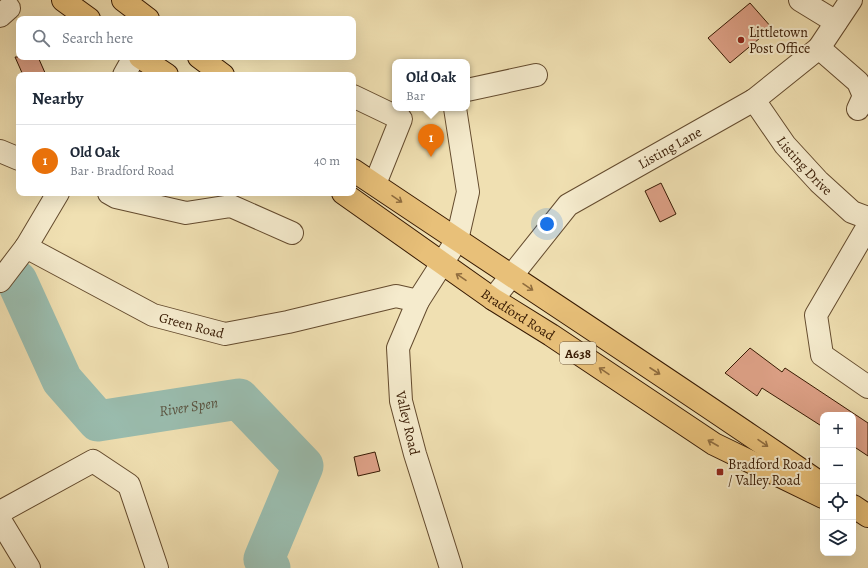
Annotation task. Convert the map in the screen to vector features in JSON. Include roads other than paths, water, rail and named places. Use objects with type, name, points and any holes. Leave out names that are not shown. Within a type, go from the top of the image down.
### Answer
[{"type":"main road","points":[[63,0],[85,16]]},
{"type":"main road","points":[[123,0],[144,16]]},
{"type":"main road","points":[[145,60],[163,72]]},
{"type":"main road","points":[[202,60],[219,72]]},
{"type":"main road","name":"Bradford Road","points":[[356,172],[736,424],[822,484]]},
{"type":"main road","name":"Bradford Road","points":[[347,196],[493,299],[551,335],[714,444],[820,496]]},
{"type":"main road","points":[[856,508],[868,516]]},
{"type":"main road","points":[[856,514],[868,520]]},
{"type":"street","points":[[800,0],[836,22]]},
{"type":"street","name":"Listing Lane","points":[[493,299],[568,205],[754,100],[819,48],[851,0]]},
{"type":"street","points":[[819,48],[858,82],[864,96],[858,109]]},
{"type":"street","points":[[126,72],[132,60]]},
{"type":"street","points":[[470,89],[536,76]]},
{"type":"street","points":[[356,97],[401,119],[375,184]]},
{"type":"street","name":"Listing Drive","points":[[754,100],[785,145],[819,182],[852,212],[868,218]]},
{"type":"street","name":"Valley Road","points":[[451,568],[415,454],[401,401],[398,348],[418,301],[457,240],[468,192],[455,111]]},
{"type":"street","points":[[0,150],[16,158]]},
{"type":"street","points":[[0,281],[26,246],[56,196]]},
{"type":"street","points":[[114,196],[186,213],[231,206],[292,233]]},
{"type":"street","points":[[868,226],[816,315],[822,354],[868,387]]},
{"type":"street","name":"Green Road","points":[[26,246],[153,315],[225,334],[288,322],[396,296],[418,301]]},
{"type":"street","points":[[0,512],[93,461],[129,485],[157,568]]},
{"type":"street","points":[[0,520],[29,568]]},
{"type":"waterway","name":"River Spen","points":[[17,281],[62,380],[98,421],[239,399],[303,466],[264,559],[270,568]]},
{"type":"place","name":"Littletown Post Office","points":[[741,40]]},
{"type":"place","name":"Old Oak","points":[[431,157]]},
{"type":"place","name":"Bradford Road / Valley Road","points":[[720,472]]}]
